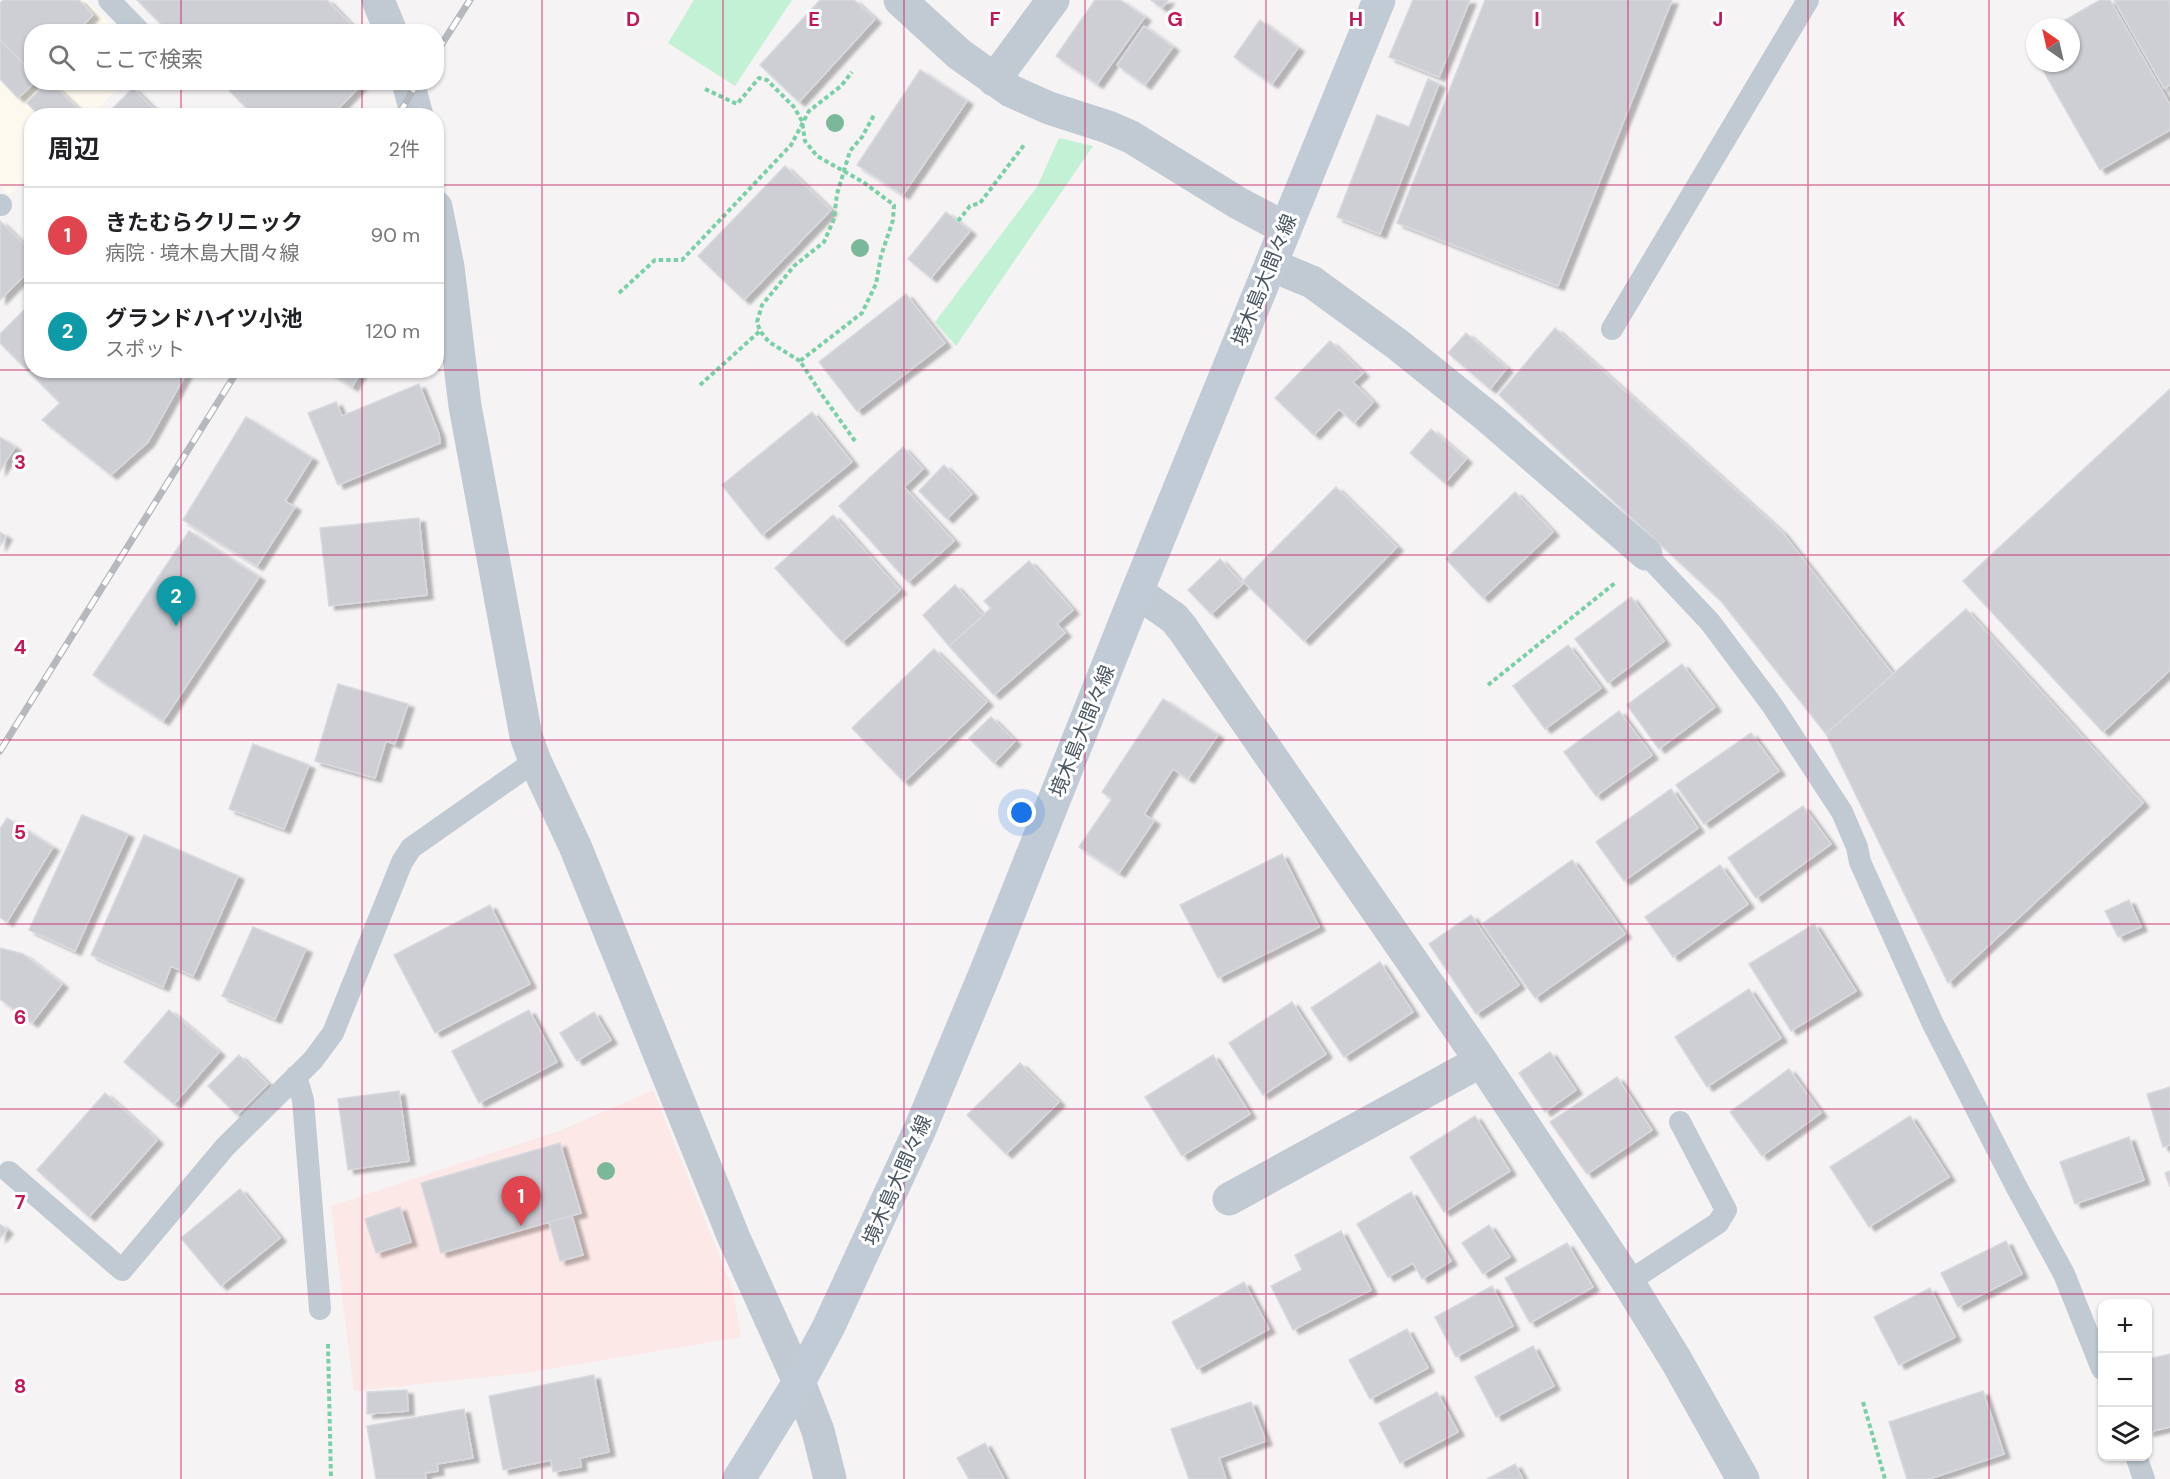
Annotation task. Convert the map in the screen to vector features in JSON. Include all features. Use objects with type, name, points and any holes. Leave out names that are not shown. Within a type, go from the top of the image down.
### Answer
[{"type":"main road","name":"境木島大間々線","points":[[739,1479],[799,1382],[856,1270],[920,1129],[1378,0]]},
{"type":"street","points":[[378,0],[388,24]]},
{"type":"street","points":[[900,0],[958,54],[1011,91],[1049,108],[1131,137],[1238,203],[1285,228]]},
{"type":"street","points":[[993,80],[1053,0]]},
{"type":"street","points":[[410,90],[415,108]]},
{"type":"street","points":[[444,247],[465,406],[522,715],[535,762],[575,846],[734,1238],[799,1382],[818,1431],[830,1479]]},
{"type":"street","points":[[1271,265],[1312,282],[1397,344],[1488,417],[1646,554]]},
{"type":"street","points":[[1137,592],[1164,610],[1183,629],[1481,1061],[1628,1282],[1676,1360],[1743,1479]]},
{"type":"street","points":[[1229,1199],[1481,1061]]},
{"type":"lane","points":[[109,0],[132,24]]},
{"type":"lane","points":[[1612,328],[1808,0]]},
{"type":"lane","points":[[1646,554],[1716,631],[1772,705],[1842,812],[1857,847],[1860,862],[1934,1024],[2016,1186],[2064,1274],[2098,1356]]},
{"type":"lane","points":[[9,1172],[122,1270],[225,1147],[314,1060],[333,1034],[402,862],[411,848],[535,762]]},
{"type":"lane","points":[[296,1076],[303,1100],[320,1309]]},
{"type":"lane","points":[[1628,1282],[1718,1223],[1726,1210],[1680,1122]]},
{"type":"lane","points":[[2138,1461],[2144,1479]]},
{"type":"path","points":[[619,293],[655,260],[682,260],[791,145],[802,120],[809,111],[841,87],[852,72]]},
{"type":"path","points":[[705,89],[737,104],[759,78],[767,80],[786,98],[802,120],[805,141],[817,156],[863,182],[894,205],[893,220],[881,256],[876,284],[862,312],[800,361]]},
{"type":"path","points":[[855,441],[800,361],[769,342],[760,331],[757,322],[762,305],[794,266],[824,242],[834,219],[850,151],[862,137],[874,115]]},
{"type":"path","points":[[958,221],[970,206],[980,203],[1028,139]]},
{"type":"path","points":[[700,385],[760,331]]},
{"type":"path","points":[[1488,685],[1635,568],[1646,554]]},
{"type":"path","points":[[320,1309],[329,1347],[331,1479]]},
{"type":"path","points":[[1863,1402],[1885,1479]]},
{"type":"shaded area","points":[[0,0],[87,0],[111,24],[24,24],[24,90],[117,90],[98,108],[24,108],[24,181],[10,195],[0,186]]},
{"type":"shaded area","points":[[653,1090],[733,1290],[741,1337],[525,1373],[354,1391],[331,1206],[559,1131]]},
{"type":"green space","points":[[694,0],[792,0],[735,86],[668,43]]},
{"type":"green space","points":[[1059,138],[1093,146],[956,346],[935,322],[1037,187]]},
{"type":"building","points":[[3,0],[79,0],[93,15],[84,24],[24,24],[24,64],[0,40],[0,3]]},
{"type":"building","points":[[137,0],[327,0],[350,24],[161,24]]},
{"type":"building","points":[[820,0],[854,0],[875,19],[799,102],[760,65]]},
{"type":"building","points":[[1095,0],[1120,0],[1145,17],[1097,84],[1056,56]]},
{"type":"building","points":[[1151,0],[1168,0],[1162,8]]},
{"type":"building","points":[[1413,0],[1470,0],[1439,77],[1389,57]]},
{"type":"building","points":[[1485,0],[1672,0],[1558,286],[1397,223]]},
{"type":"building","points":[[2100,0],[2110,0],[2170,105],[2170,130],[2100,170],[2044,72],[2080,72],[2080,18],[2069,18]]},
{"type":"building","points":[[2114,0],[2170,0],[2170,85],[2164,88]]},
{"type":"building","points":[[1260,20],[1298,48],[1272,84],[1234,57]]},
{"type":"building","points":[[1144,26],[1173,47],[1145,85],[1117,65]]},
{"type":"building","points":[[0,40],[24,64],[24,90],[26,90],[18,98],[0,79]]},
{"type":"building","points":[[920,70],[967,101],[903,195],[857,165]]},
{"type":"building","points":[[1428,79],[1439,84],[1380,234],[1337,217],[1377,115],[1409,127]]},
{"type":"building","points":[[39,90],[59,90],[78,108],[32,108],[27,103]]},
{"type":"building","points":[[131,90],[135,90],[153,108],[113,108]]},
{"type":"building","points":[[229,90],[356,90],[339,108],[246,108]]},
{"type":"building","points":[[785,166],[831,210],[744,300],[698,256]]},
{"type":"building","points":[[946,212],[970,231],[931,278],[908,259]]},
{"type":"building","points":[[0,221],[24,244],[24,276],[0,300]]},
{"type":"building","points":[[906,294],[945,343],[857,411],[819,362]]},
{"type":"building","points":[[24,310],[24,367],[0,343],[0,334]]},
{"type":"building","points":[[1555,328],[1782,532],[1893,674],[1826,734],[1721,601],[1499,395]]},
{"type":"building","points":[[1466,333],[1507,368],[1490,389],[1448,353]]},
{"type":"building","points":[[1330,341],[1363,373],[1353,382],[1373,402],[1354,423],[1339,409],[1314,435],[1275,398]]},
{"type":"building","points":[[35,378],[184,378],[148,442],[111,475],[42,420],[60,403]]},
{"type":"building","points":[[338,378],[357,378],[352,387]]},
{"type":"building","points":[[419,384],[439,434],[440,443],[338,485],[308,413],[336,402],[342,416]]},
{"type":"building","points":[[2170,389],[2170,670],[2103,732],[1963,581]]},
{"type":"building","points":[[812,412],[852,462],[762,535],[722,485]]},
{"type":"building","points":[[246,417],[312,458],[285,501],[295,507],[257,566],[183,520]]},
{"type":"building","points":[[1431,429],[1466,459],[1445,483],[1410,453]]},
{"type":"building","points":[[0,437],[15,447],[0,471]]},
{"type":"building","points":[[903,447],[923,469],[904,487],[954,541],[908,582],[839,506]]},
{"type":"building","points":[[944,465],[972,494],[947,519],[919,491]]},
{"type":"building","points":[[1336,487],[1397,547],[1304,641],[1243,581]]},
{"type":"building","points":[[1515,492],[1553,532],[1483,598],[1446,559]]},
{"type":"building","points":[[833,515],[900,590],[842,642],[775,568]]},
{"type":"building","points":[[419,518],[427,595],[329,606],[320,528]]},
{"type":"building","points":[[189,531],[259,577],[163,721],[93,675]]},
{"type":"building","points":[[0,532],[6,536],[0,546]]},
{"type":"building","points":[[1220,559],[1243,584],[1211,614],[1188,590]]},
{"type":"building","points":[[1029,561],[1073,610],[1057,624],[1065,633],[994,695],[949,646],[991,608],[984,601]]},
{"type":"building","points":[[955,585],[983,616],[949,646],[923,615]]},
{"type":"building","points":[[1631,597],[1664,641],[1608,683],[1575,639]]},
{"type":"building","points":[[1966,609],[2143,803],[1948,983],[1826,734]]},
{"type":"building","points":[[1568,645],[1601,688],[1545,729],[1513,686]]},
{"type":"building","points":[[934,649],[987,702],[904,782],[852,728]]},
{"type":"building","points":[[1682,664],[1715,707],[1659,749],[1627,705]]},
{"type":"building","points":[[338,684],[408,704],[395,744],[386,741],[375,778],[315,761]]},
{"type":"building","points":[[1163,699],[1218,735],[1188,779],[1173,769],[1144,814],[1154,821],[1119,873],[1079,847],[1112,799],[1102,792]]},
{"type":"building","points":[[1619,711],[1652,755],[1596,796],[1564,752]]},
{"type":"building","points":[[991,717],[1015,741],[994,763],[969,738]]},
{"type":"building","points":[[1751,733],[1779,771],[1704,824],[1676,785]]},
{"type":"building","points":[[253,744],[309,765],[284,829],[229,809]]},
{"type":"building","points":[[1671,789],[1698,828],[1624,881],[1596,842]]},
{"type":"building","points":[[1803,806],[1831,844],[1756,898],[1728,858]]},
{"type":"building","points":[[82,815],[128,834],[75,951],[29,930]]},
{"type":"building","points":[[7,818],[53,847],[7,922],[0,917],[0,829]]},
{"type":"building","points":[[144,835],[238,876],[193,976],[171,966],[163,987],[91,955]]},
{"type":"building","points":[[1282,854],[1319,927],[1218,978],[1180,905]]},
{"type":"building","points":[[1572,860],[1625,934],[1535,998],[1482,924]]},
{"type":"building","points":[[1720,865],[1748,904],[1673,957],[1645,917]]},
{"type":"building","points":[[2129,900],[2141,927],[2118,937],[2105,911]]},
{"type":"building","points":[[490,905],[530,984],[435,1033],[394,955]]},
{"type":"building","points":[[1471,915],[1519,985],[1476,1014],[1429,944]]},
{"type":"building","points":[[1814,924],[1856,991],[1791,1031],[1749,964]]},
{"type":"building","points":[[253,927],[306,949],[275,1019],[222,996]]},
{"type":"building","points":[[0,948],[23,954],[62,984],[32,1023],[0,999]]},
{"type":"building","points":[[1380,962],[1413,1012],[1344,1057],[1311,1008]]},
{"type":"building","points":[[1749,989],[1781,1038],[1707,1087],[1675,1037]]},
{"type":"building","points":[[1292,1002],[1326,1054],[1263,1095],[1229,1043]]},
{"type":"building","points":[[169,1010],[219,1052],[174,1104],[124,1062]]},
{"type":"building","points":[[529,1010],[557,1062],[479,1103],[452,1051]]},
{"type":"building","points":[[594,1012],[611,1040],[577,1061],[560,1033]]},
{"type":"building","points":[[1550,1052],[1576,1090],[1545,1112],[1519,1073]]},
{"type":"building","points":[[239,1055],[268,1084],[237,1115],[208,1086]]},
{"type":"building","points":[[1213,1055],[1250,1114],[1182,1156],[1145,1097]]},
{"type":"building","points":[[1020,1063],[1059,1102],[1006,1154],[967,1115]]},
{"type":"building","points":[[1789,1069],[1821,1113],[1762,1156],[1730,1112]]},
{"type":"building","points":[[1617,1077],[1652,1130],[1587,1174],[1550,1122]]},
{"type":"building","points":[[2170,1087],[2170,1145],[2163,1147],[2147,1094]]},
{"type":"building","points":[[399,1091],[409,1161],[348,1170],[338,1099]]},
{"type":"building","points":[[105,1093],[157,1140],[89,1217],[37,1170]]},
{"type":"building","points":[[1475,1116],[1510,1171],[1444,1212],[1410,1157]]},
{"type":"building","points":[[1910,1116],[1949,1177],[1869,1227],[1830,1167]]},
{"type":"building","points":[[2129,1137],[2144,1180],[2075,1204],[2060,1162]]},
{"type":"building","points":[[560,1143],[581,1213],[441,1253],[421,1183]]},
{"type":"building","points":[[2170,1171],[2170,1187],[2165,1173]]},
{"type":"building","points":[[240,1189],[280,1238],[221,1286],[181,1238]]},
{"type":"building","points":[[1411,1192],[1451,1261],[1422,1279],[1413,1263],[1388,1277],[1357,1224]]},
{"type":"building","points":[[400,1207],[411,1242],[376,1253],[365,1219]]},
{"type":"building","points":[[572,1216],[583,1255],[560,1261],[549,1222]]},
{"type":"building","points":[[0,1224],[7,1230],[0,1238]]},
{"type":"building","points":[[1489,1225],[1510,1257],[1483,1274],[1462,1243]]},
{"type":"building","points":[[1341,1231],[1371,1290],[1293,1330],[1271,1286],[1302,1270],[1295,1255]]},
{"type":"building","points":[[2006,1241],[2022,1274],[1958,1307],[1941,1273]]},
{"type":"building","points":[[1567,1243],[1593,1287],[1530,1323],[1505,1278]]},
{"type":"building","points":[[1244,1282],[1269,1329],[1197,1369],[1172,1322]]},
{"type":"building","points":[[1492,1286],[1513,1326],[1456,1357],[1435,1317]]},
{"type":"building","points":[[1930,1288],[1955,1337],[1899,1365],[1874,1317]]},
{"type":"building","points":[[1407,1329],[1428,1368],[1370,1399],[1349,1360]]},
{"type":"building","points":[[1533,1346],[1554,1386],[1496,1417],[1475,1377]]},
{"type":"building","points":[[2170,1354],[2170,1427],[2152,1431],[2152,1407],[2152,1358]]},
{"type":"building","points":[[594,1375],[609,1452],[580,1458],[581,1467],[553,1472],[551,1460],[503,1470],[489,1396]]},
{"type":"building","points":[[407,1390],[408,1411],[367,1414],[367,1392]]},
{"type":"building","points":[[1983,1391],[2004,1454],[1929,1479],[1907,1479],[1889,1422]]},
{"type":"building","points":[[1437,1392],[1458,1432],[1400,1463],[1379,1423]]},
{"type":"building","points":[[1251,1402],[1266,1441],[1219,1458],[1226,1479],[1189,1479],[1171,1429]]},
{"type":"building","points":[[464,1409],[473,1458],[437,1464],[438,1471],[425,1473],[426,1479],[376,1479],[367,1426]]},
{"type":"building","points":[[985,1443],[1004,1479],[969,1479],[957,1458]]},
{"type":"building","points":[[1515,1464],[1523,1479],[1487,1479]]},
{"type":"railway","points":[[444,41],[470,0]]},
{"type":"railway","points":[[403,108],[413,90]]},
{"type":"railway","points":[[0,751],[233,378]]},
{"type":"place","name":"グランドハイツ小池","points":[[176,626]]},
{"type":"place","name":"きたむらクリニック","points":[[521,1226]]}]
